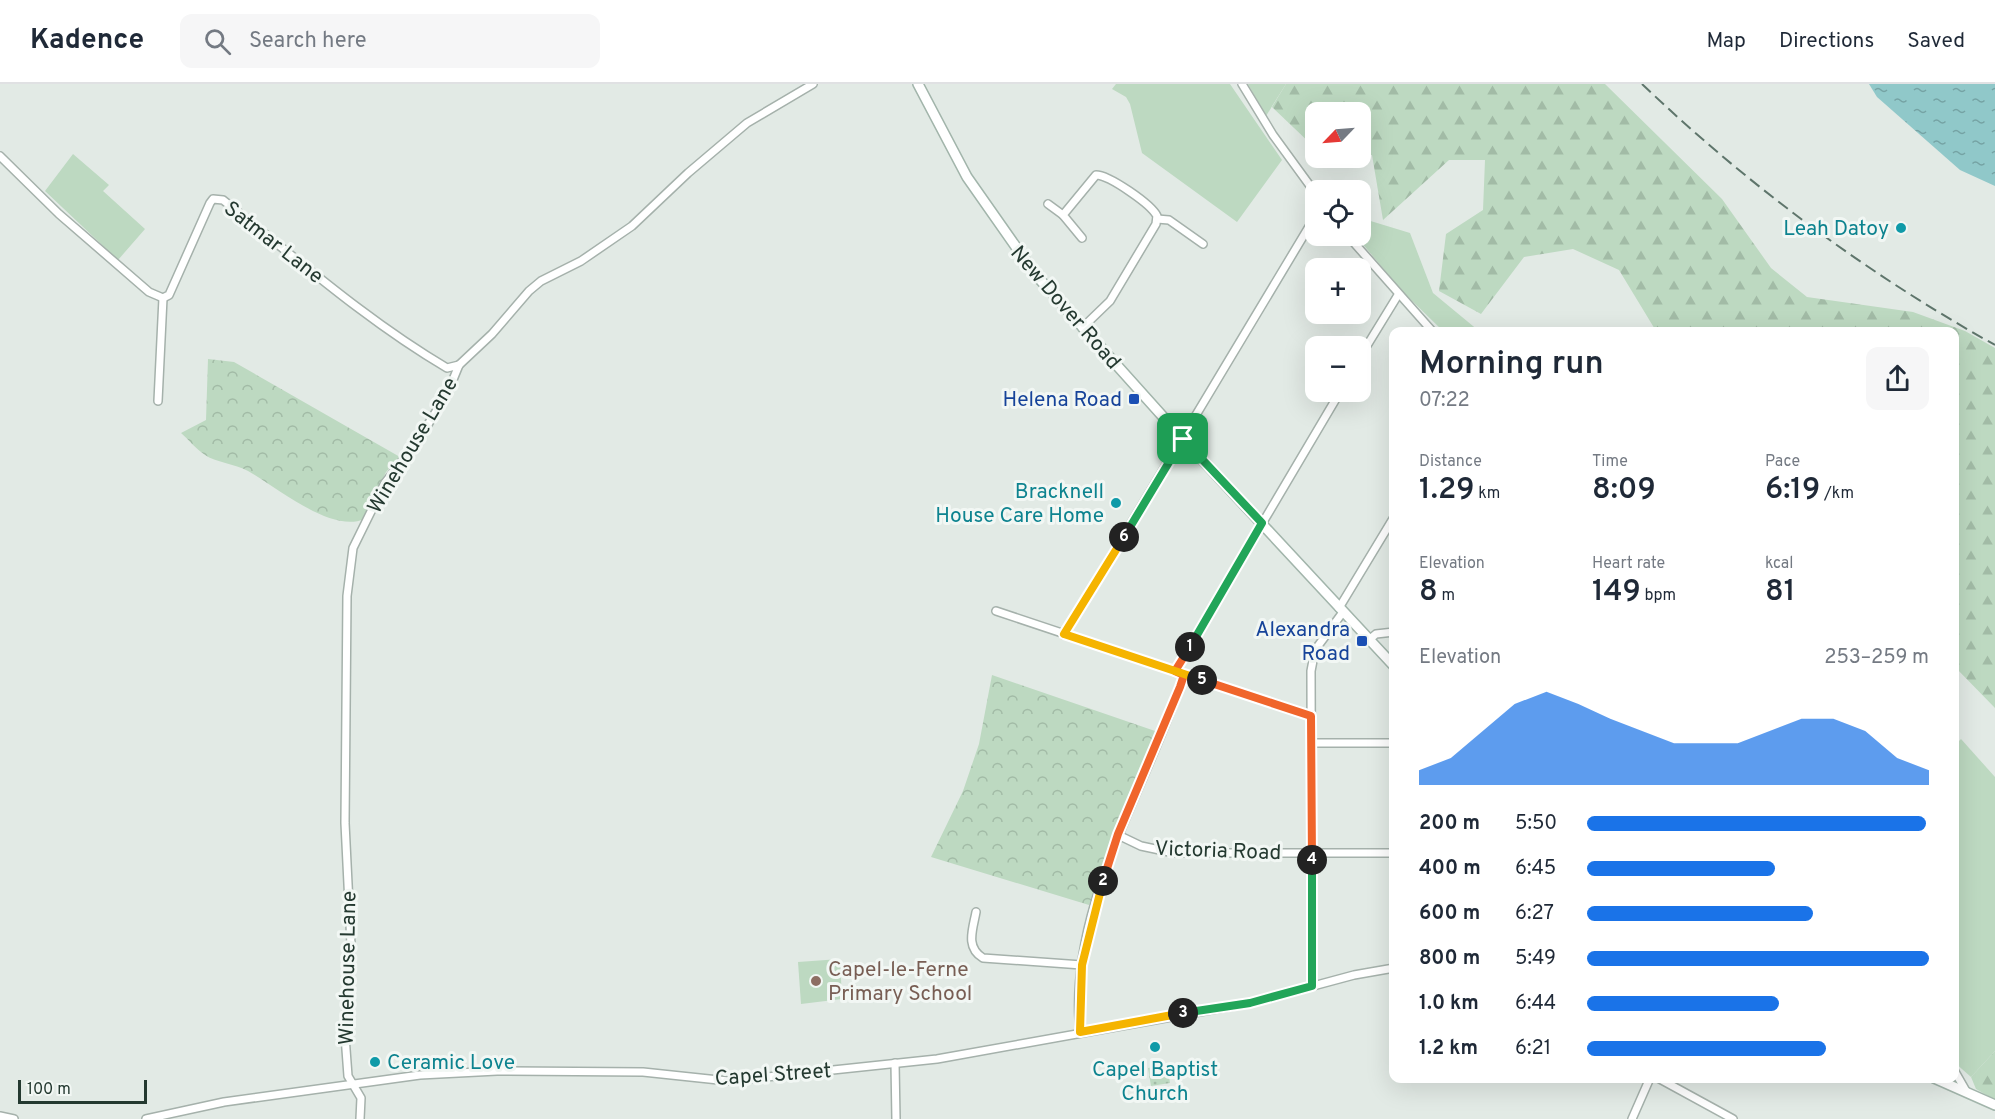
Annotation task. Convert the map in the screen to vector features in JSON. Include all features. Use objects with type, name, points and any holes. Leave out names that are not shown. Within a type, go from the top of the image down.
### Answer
[{"type":"main road","name":"New Dover Road","points":[[918,84],[956,158],[998,225],[1035,274],[1183,439],[1389,660]]},
{"type":"main road","points":[[1946,1083],[1995,1105]]},
{"type":"street","name":"Winehouse Lane","points":[[360,1119],[361,1098],[348,1076],[345,1036],[351,945],[345,823],[347,596],[353,548],[385,483],[419,439],[448,392],[459,366],[534,286],[581,261],[633,226],[688,173],[747,123],[813,84]]},
{"type":"street","points":[[1242,84],[1273,135],[1306,180]]},
{"type":"street","points":[[0,156],[59,214],[148,292],[163,298],[158,401]]},
{"type":"street","points":[[1063,214],[1090,179],[1099,175],[1106,177],[1150,206],[1157,219]]},
{"type":"street","name":"Satmar Lane","points":[[163,298],[169,295],[210,203],[213,199],[224,200],[346,298],[430,358],[447,368],[459,366]]},
{"type":"street","points":[[1048,204],[1063,214],[1082,238]]},
{"type":"street","points":[[1082,328],[1110,301],[1157,219]]},
{"type":"street","points":[[1157,219],[1169,220],[1203,244]]},
{"type":"street","points":[[1064,634],[1305,234]]},
{"type":"street","points":[[1356,246],[1428,327]]},
{"type":"street","points":[[1371,339],[1398,295]]},
{"type":"street","points":[[1175,671],[1334,402]]},
{"type":"street","points":[[1312,986],[1311,716],[1313,654],[1389,526]]},
{"type":"street","points":[[996,611],[1311,716]]},
{"type":"street","points":[[1370,639],[1376,634],[1389,633]]},
{"type":"street","points":[[1080,1032],[1078,1008],[1082,965],[1098,896],[1118,835],[1184,675]]},
{"type":"street","points":[[1312,743],[1389,743]]},
{"type":"street","name":"Victoria Road","points":[[1118,835],[1141,846],[1166,852],[1389,854]]},
{"type":"street","points":[[976,912],[971,942],[975,952],[983,958],[1082,965]]},
{"type":"street","name":"Capel Street","points":[[146,1119],[225,1102],[420,1075],[497,1071],[643,1072],[728,1081],[979,1053],[1080,1032],[1250,1003],[1354,975],[1389,969]]},
{"type":"street","points":[[895,1063],[896,1119]]},
{"type":"street","points":[[1959,1080],[1965,1091]]},
{"type":"street","points":[[1632,1119],[1648,1083]]},
{"type":"street","points":[[1667,1083],[1734,1119]]},
{"type":"green space","points":[[1116,84],[1230,84],[1282,160],[1237,222],[1142,153],[1130,104],[1126,97],[1112,89]]},
{"type":"green space","points":[[1248,84],[1286,84],[1266,116]]},
{"type":"green space","points":[[1286,84],[1605,84],[1722,199],[1771,268],[1807,297],[1913,312],[1954,327],[1654,327],[1619,270],[1573,249],[1524,257],[1481,314],[1439,291],[1446,234],[1483,210],[1485,160],[1449,160],[1383,220],[1371,155],[1371,102],[1305,102],[1305,138],[1272,107]]},
{"type":"green space","points":[[73,154],[109,185],[103,191],[145,229],[118,260],[45,191]]},
{"type":"green space","points":[[1371,221],[1410,233],[1433,293],[1474,327],[1439,327],[1402,291],[1364,246],[1371,246]]},
{"type":"green space","points":[[1959,329],[1995,348],[1995,708],[1959,671]]},
{"type":"green space","points":[[208,359],[234,362],[400,457],[386,472],[364,519],[351,522],[336,520],[320,514],[288,497],[248,471],[205,455],[181,433],[206,420]]},
{"type":"green space","points":[[992,675],[1158,732],[1089,905],[931,857],[963,791],[979,744]]},
{"type":"green space","points":[[1961,739],[1995,777],[1995,1051],[1971,1077],[1959,1066],[1959,741]]},
{"type":"green space","points":[[840,959],[842,999],[801,1004],[798,962]]},
{"type":"green space","points":[[1995,1051],[1995,1100],[1976,1089],[1971,1077]]},
{"type":"green space","points":[[1167,1065],[1170,1083],[1151,1086],[1148,1068]]},
{"type":"water","points":[[1869,84],[1995,84],[1995,186],[1960,170],[1877,97]]},
{"type":"railway","points":[[1642,84],[1724,158],[1810,226],[1900,288],[1995,345]]},
{"type":"place","name":"Leah Datoy","points":[[1901,228]]},
{"type":"place","name":"Helena Road","points":[[1134,399]]},
{"type":"place","name":"Bracknell House Care Home","points":[[1116,503]]},
{"type":"place","name":"Alexandra Road","points":[[1362,641]]},
{"type":"place","name":"Capel-le-Ferne Primary School","points":[[816,981]]},
{"type":"place","name":"Capel Baptist Church","points":[[1155,1047]]},
{"type":"place","name":"Ceramic Love","points":[[375,1062]]},
{"type":"route","points":[[1183,439],[1064,634],[1184,675],[1311,716],[1312,986],[1250,1003],[1080,1032],[1079,987],[1098,896],[1118,834],[1180,687],[1184,675],[1175,671],[1262,523],[1183,439]]}]
